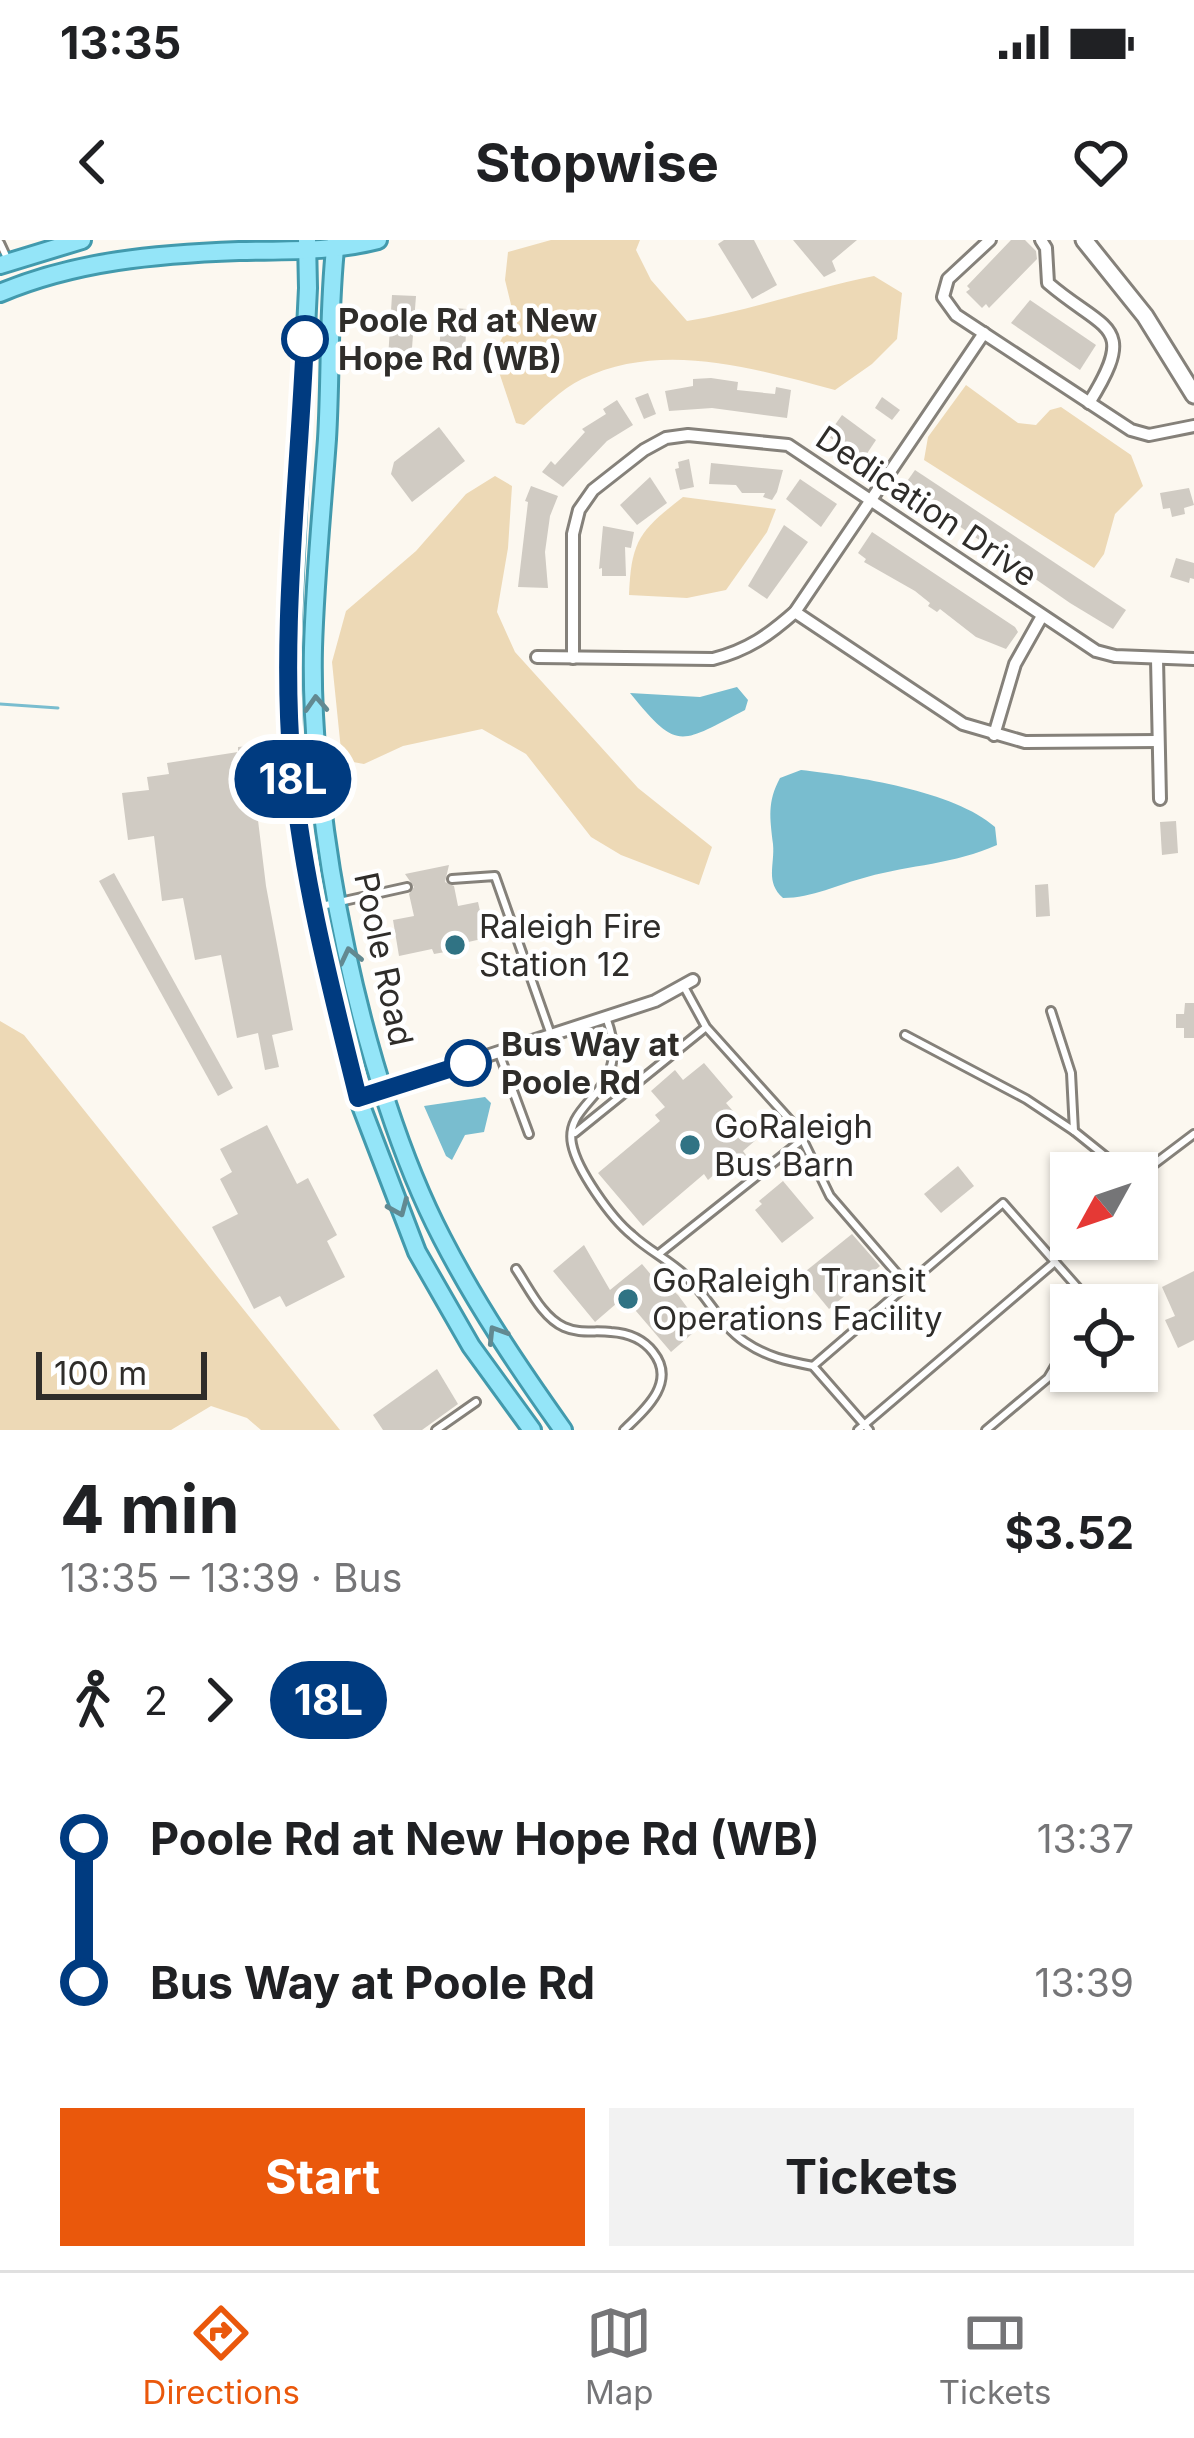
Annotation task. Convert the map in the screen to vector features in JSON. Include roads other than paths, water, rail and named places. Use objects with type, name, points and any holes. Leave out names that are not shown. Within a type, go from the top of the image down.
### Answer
[{"type":"main road","points":[[4,263],[82,240]]},
{"type":"main road","points":[[0,293],[37,277],[104,263],[378,240]]},
{"type":"main road","name":"Poole Road","points":[[336,244],[313,650],[320,790],[340,903],[383,1090],[440,1235],[496,1336],[563,1430]]},
{"type":"main road","name":"Poole Road","points":[[307,246],[290,655],[293,775],[312,908],[358,1098],[417,1252],[471,1346],[532,1430]]},
{"type":"main road","points":[[290,655],[313,650]]},
{"type":"street","points":[[990,240],[948,279],[943,297],[956,315],[1131,430],[1149,435],[1194,426]]},
{"type":"street","points":[[1041,240],[1046,248],[1048,283],[1104,323],[1115,342],[1112,367],[1089,404]]},
{"type":"street","points":[[1084,240],[1145,316],[1194,395]]},
{"type":"street","points":[[537,657],[713,659],[763,640],[795,612],[984,333]]},
{"type":"street","name":"Dedication Drive","points":[[573,658],[573,534],[579,510],[593,490],[644,450],[666,438],[688,435],[788,446],[1096,651],[1194,659]]},
{"type":"street","points":[[795,612],[963,724],[1025,742],[1158,741]]},
{"type":"street","points":[[994,735],[1015,664],[1042,616]]},
{"type":"street","points":[[1157,659],[1160,799]]},
{"type":"street","points":[[358,1098],[655,1000],[688,983]]},
{"type":"lane","points":[[0,243],[4,263]]},
{"type":"lane","points":[[452,879],[495,876],[551,1035]]},
{"type":"lane","points":[[312,908],[407,887]]},
{"type":"lane","points":[[688,983],[706,1027],[797,1128],[830,1196],[907,1285]]},
{"type":"lane","points":[[1052,1011],[1071,1073],[1074,1131]]},
{"type":"lane","points":[[605,1016],[614,1040],[614,1064],[575,1120],[572,1143],[589,1184],[631,1235],[692,1282],[740,1339],[776,1360],[813,1366],[864,1428],[1055,1262]]},
{"type":"lane","points":[[573,1135],[706,1027]]},
{"type":"lane","points":[[905,1034],[1026,1099],[1125,1172],[1145,1171],[1194,1134]]},
{"type":"lane","points":[[499,1052],[529,1134]]},
{"type":"lane","points":[[660,1253],[802,1140]]},
{"type":"lane","points":[[813,1366],[1003,1204],[1074,1284]]},
{"type":"lane","points":[[516,1269],[544,1311],[562,1327],[633,1336],[649,1346],[662,1364],[662,1380],[647,1408],[624,1430]]},
{"type":"lane","points":[[986,1430],[1050,1375]]},
{"type":"lane","points":[[436,1430],[476,1402]]},
{"type":"water","points":[[737,687],[748,700],[745,710],[706,730],[681,736],[659,725],[630,693],[700,697]]},
{"type":"water","points":[[801,770],[903,787],[955,804],[995,827],[997,845],[783,898],[772,879],[771,803],[780,778]]},
{"type":"water","points":[[485,1097],[491,1103],[484,1132],[465,1135],[452,1160],[424,1106]]},
{"type":"waterway","points":[[0,704],[58,708]]},
{"type":"place","name":"Poole Rd at New Hope Rd (WB)","points":[[305,339]]},
{"type":"place","name":"Raleigh Fire Station 12","points":[[455,945]]},
{"type":"place","name":"Bus Way at Poole Rd","points":[[468,1063]]},
{"type":"place","name":"GoRaleigh Bus Barn","points":[[690,1145]]},
{"type":"place","name":"GoRaleigh Transit Operations Facility","points":[[628,1299]]}]
